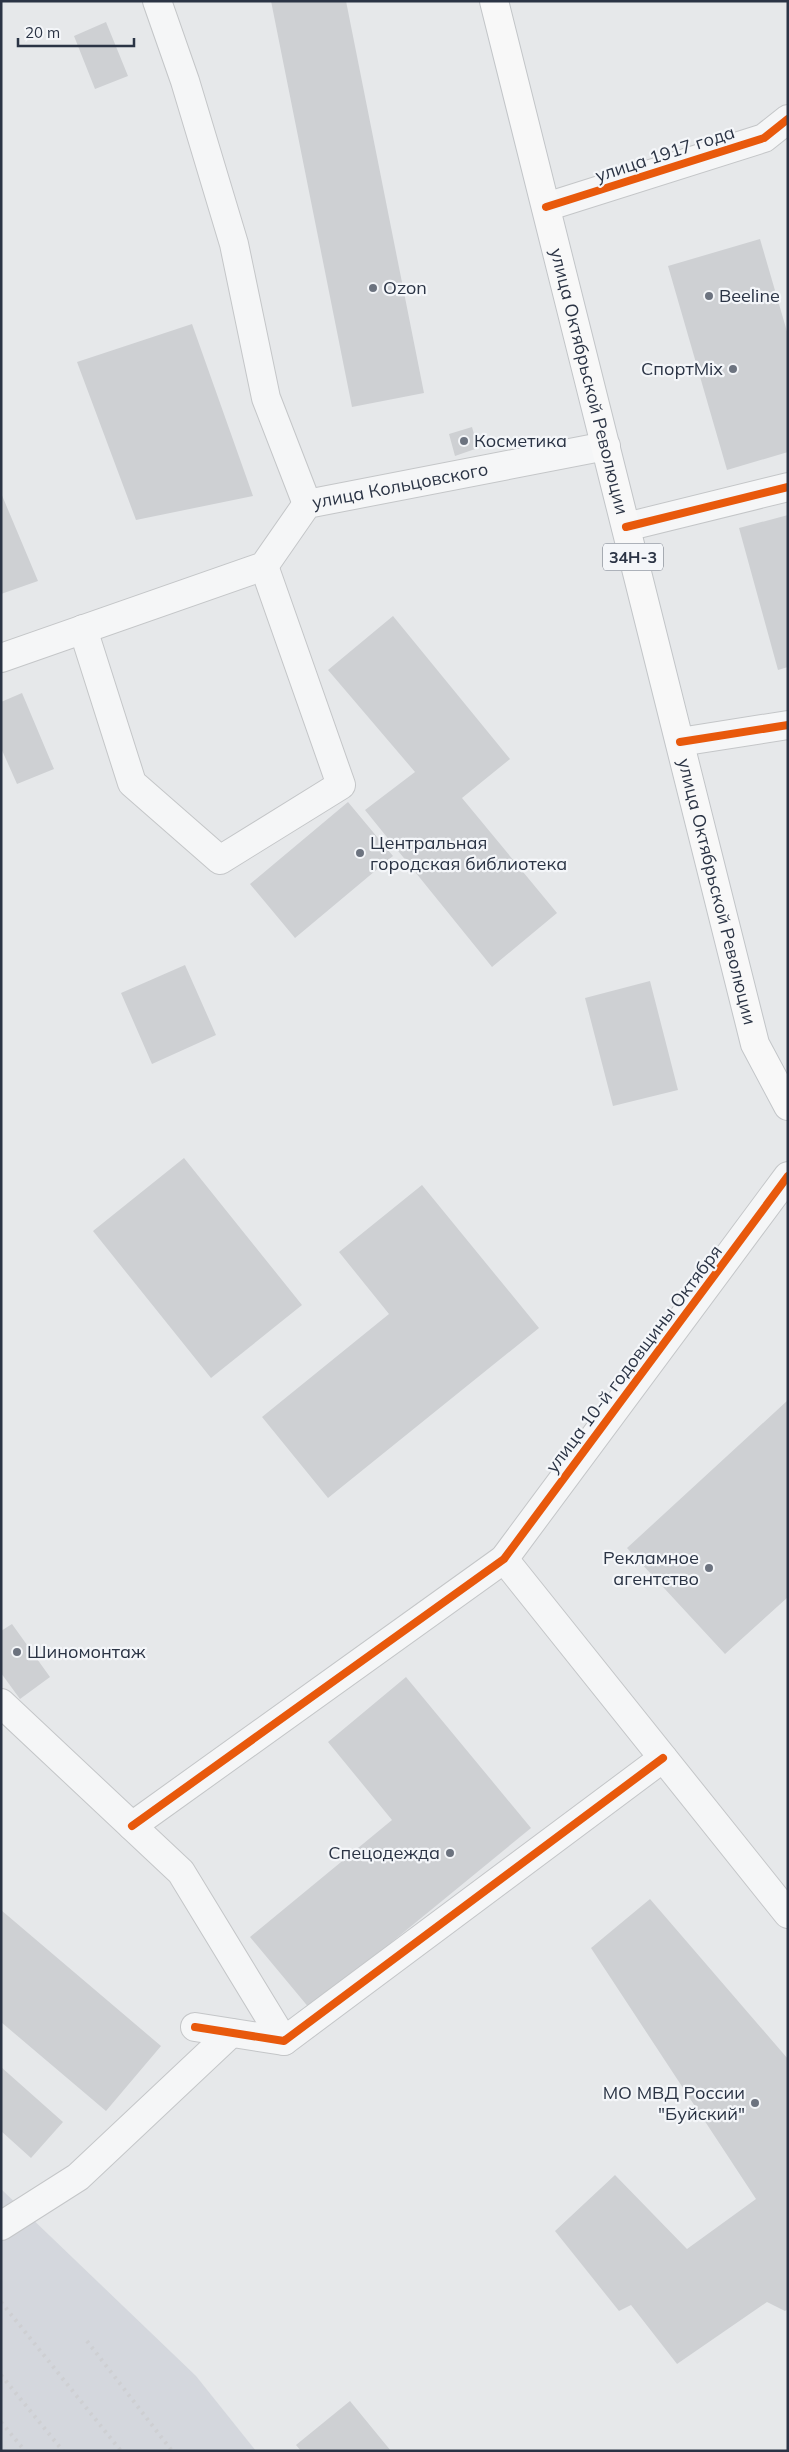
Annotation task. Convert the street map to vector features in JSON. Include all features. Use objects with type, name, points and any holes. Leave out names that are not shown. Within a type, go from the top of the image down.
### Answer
[{"type":"main road","name":"улица Октябрьской Революции","points":[[494,1],[755,1044],[788,1106]]},
{"type":"street","points":[[157,1],[185,81],[234,244],[266,398],[307,504]]},
{"type":"street","name":"улица 1917 года","points":[[546,207],[764,138],[788,119]]},
{"type":"street","name":"улица Кольцовского","points":[[264,566],[307,504],[606,446]]},
{"type":"street","points":[[626,527],[788,487]]},
{"type":"street","points":[[1,658],[83,629],[264,566],[340,785],[220,860],[132,783],[83,629]]},
{"type":"street","points":[[680,742],[788,725]]},
{"type":"street","name":"улица 10-й годовщины Октября","points":[[132,1826],[504,1559],[788,1176]]},
{"type":"street","points":[[504,1559],[788,1914]]},
{"type":"street","points":[[1,1703],[181,1872],[284,2041]]},
{"type":"street","points":[[196,2027],[284,2041],[662,1758]]},
{"type":"street","points":[[1,2226],[78,2177],[231,2033]]},
{"type":"shaded area","points":[[1,2189],[196,2376],[256,2451],[1,2451]]},
{"type":"building","points":[[271,1],[346,1],[424,393],[352,407]]},
{"type":"building","points":[[106,22],[128,76],[95,89],[74,36]]},
{"type":"building","points":[[760,239],[788,335],[788,452],[727,470],[668,266]]},
{"type":"building","points":[[192,324],[253,496],[136,520],[77,362]]},
{"type":"building","points":[[472,427],[478,448],[455,456],[449,434]]},
{"type":"building","points":[[1,493],[38,581],[1,594]]},
{"type":"building","points":[[788,515],[788,667],[778,670],[739,528]]},
{"type":"building","points":[[393,616],[510,759],[462,798],[557,913],[492,967],[365,810],[415,772],[328,670]]},
{"type":"building","points":[[22,693],[54,769],[17,784],[1,748],[1,702]]},
{"type":"building","points":[[348,802],[393,856],[295,938],[250,884]]},
{"type":"building","points":[[185,965],[216,1035],[152,1064],[121,993]]},
{"type":"building","points":[[650,981],[678,1090],[613,1106],[585,998]]},
{"type":"building","points":[[184,1158],[302,1305],[211,1378],[93,1231]]},
{"type":"building","points":[[422,1185],[539,1328],[328,1498],[262,1417],[389,1314],[339,1252]]},
{"type":"building","points":[[788,1400],[788,1597],[725,1654],[627,1548]]},
{"type":"building","name":"Шиномонтаж","points":[[12,1624],[50,1677],[20,1699],[1,1673],[1,1631]]},
{"type":"building","points":[[406,1677],[531,1828],[310,2009],[250,1937],[392,1820],[328,1742]]},
{"type":"building","points":[[650,1899],[788,2059],[788,2309],[785,2311],[767,2302],[677,2364],[631,2305],[619,2311],[555,2231],[615,2175],[687,2249],[756,2199],[591,1948]]},
{"type":"building","points":[[1,1910],[161,2046],[106,2111],[1,2022]]},
{"type":"building","points":[[1,2067],[63,2122],[31,2158],[1,2131]]},
{"type":"building","points":[[350,2401],[391,2451],[301,2451],[296,2445]]},
{"type":"railway","points":[[1,2302],[121,2451]]},
{"type":"railway","points":[[87,2341],[172,2451]]},
{"type":"railway","points":[[1,2375],[63,2451]]},
{"type":"railway","points":[[1,2422],[25,2451]]},
{"type":"cycle path","points":[[546,207],[764,138],[788,119]]},
{"type":"cycle path","points":[[626,527],[788,487]]},
{"type":"cycle path","points":[[680,742],[788,725]]},
{"type":"cycle path","points":[[132,1826],[504,1559],[788,1176]]},
{"type":"cycle path","points":[[195,2027],[284,2041],[663,1758]]},
{"type":"place","name":"Ozon","points":[[373,288]]},
{"type":"place","name":"Beeline","points":[[709,296]]},
{"type":"place","name":"СпортMix","points":[[733,369]]},
{"type":"place","name":"Косметика","points":[[464,441]]},
{"type":"place","name":"Центральная городская библиотека","points":[[360,853]]},
{"type":"place","name":"Рекламное агентство","points":[[709,1568]]},
{"type":"place","name":"Шиномонтаж","points":[[17,1652]]},
{"type":"place","name":"Спецодежда","points":[[450,1853]]},
{"type":"place","name":"МО МВД России \"Буйский\"","points":[[755,2103]]}]
